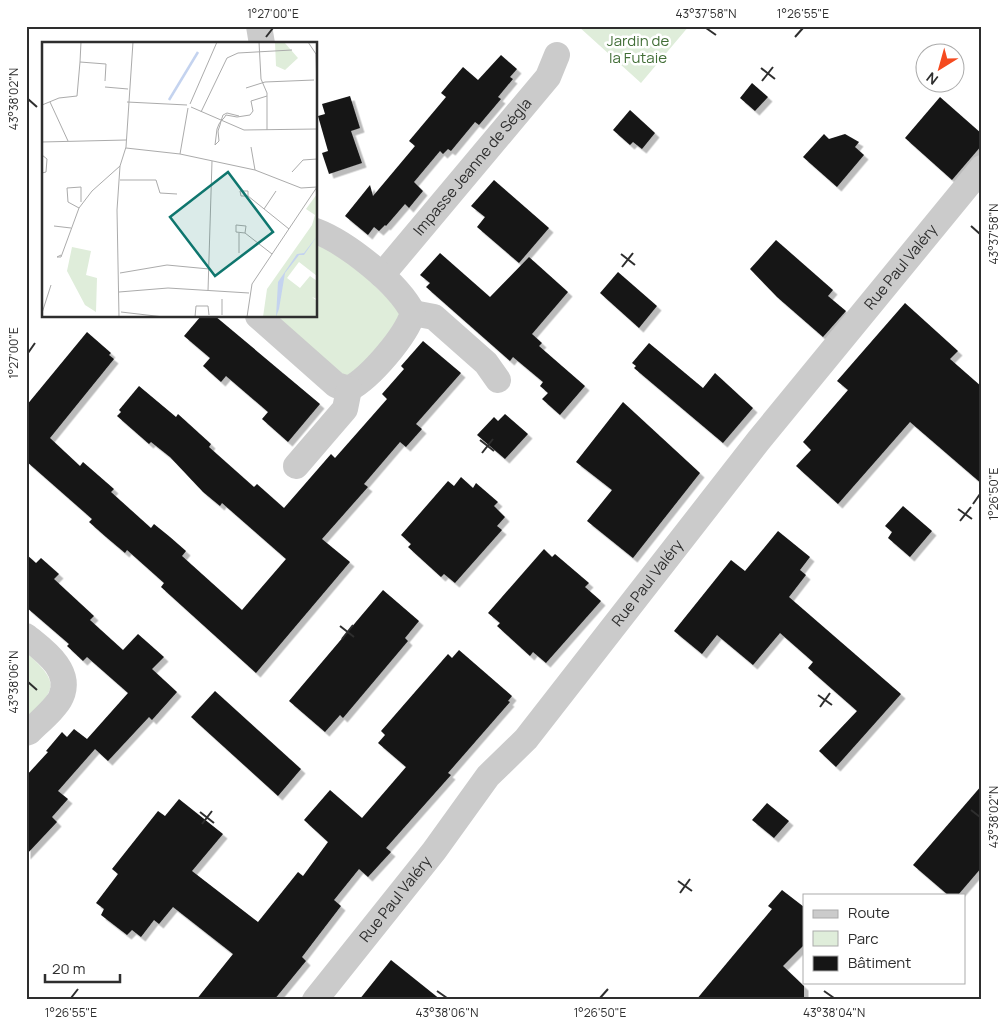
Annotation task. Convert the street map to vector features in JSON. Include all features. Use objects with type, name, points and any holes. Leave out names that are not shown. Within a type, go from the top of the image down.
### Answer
[{"type":"street","points":[[259,26],[262,42]]},
{"type":"street","name":"Impasse Jeanne de Ségla","points":[[382,275],[548,78],[557,55]]},
{"type":"street","name":"Rue Paul Valéry","points":[[315,1000],[434,851],[488,776],[526,739],[759,440],[982,168]]},
{"type":"street","points":[[260,318],[336,385],[349,389],[362,382],[409,325],[413,312],[406,299],[382,275],[332,237],[318,231]]},
{"type":"street","points":[[413,312],[434,317],[486,363],[498,380]]},
{"type":"street","points":[[296,466],[345,409],[349,389]]},
{"type":"street","points":[[26,636],[57,664],[63,682],[61,697],[26,733]]},
{"type":"green space","name":"Jardin de la Futaie","points":[[578,26],[689,26],[641,83]]},
{"type":"green space","points":[[318,244],[335,248],[401,311],[399,322],[371,361],[344,378],[272,318],[318,318]]},
{"type":"green space","points":[[26,652],[46,672],[50,680],[50,687],[43,702],[26,723]]},
{"type":"building","points":[[501,55],[517,69],[510,77],[513,79],[498,97],[501,99],[479,125],[475,122],[451,151],[448,149],[443,154],[440,151],[414,182],[423,191],[409,208],[405,204],[386,226],[379,231],[374,227],[368,235],[345,216],[370,185],[373,196],[415,146],[409,141],[446,97],[441,93],[463,67],[478,80]]},
{"type":"building","points":[[752,83],[768,97],[755,111],[740,98]]},
{"type":"building","points":[[350,96],[360,128],[351,131],[362,163],[329,174],[322,153],[328,151],[318,116],[325,114],[322,104]]},
{"type":"building","points":[[940,97],[982,134],[982,145],[952,180],[905,138]]},
{"type":"building","points":[[630,110],[655,133],[642,149],[633,142],[630,145],[613,130]]},
{"type":"building","points":[[824,134],[829,139],[845,134],[859,142],[855,147],[864,155],[837,187],[803,157]]},
{"type":"building","points":[[494,180],[549,228],[519,263],[477,227],[485,217],[471,206]]},
{"type":"building","points":[[776,240],[833,290],[828,296],[846,311],[823,337],[777,297],[750,269]]},
{"type":"building","points":[[440,253],[490,297],[529,257],[568,292],[532,334],[542,343],[539,346],[585,386],[560,415],[542,399],[548,393],[540,386],[543,382],[513,357],[510,361],[426,287],[430,283],[420,275]]},
{"type":"building","points":[[618,272],[657,306],[639,328],[600,293]]},
{"type":"building","points":[[905,303],[958,351],[950,359],[982,387],[982,484],[910,422],[838,504],[796,466],[811,450],[803,442],[848,390],[837,381]]},
{"type":"building","points":[[199,318],[217,318],[320,404],[288,442],[262,419],[268,412],[226,376],[221,382],[203,366],[210,358],[184,336]]},
{"type":"building","points":[[87,332],[111,353],[109,355],[114,359],[50,438],[80,466],[83,462],[114,489],[111,492],[151,528],[154,524],[186,551],[182,556],[242,610],[286,559],[222,503],[220,506],[203,492],[170,457],[151,442],[149,444],[117,416],[121,412],[119,410],[139,386],[176,417],[178,414],[211,444],[209,447],[254,487],[257,484],[284,508],[331,454],[335,458],[387,399],[382,394],[404,369],[401,366],[423,341],[461,373],[416,424],[422,429],[406,447],[400,442],[364,484],[368,487],[322,539],[350,562],[256,673],[161,587],[164,583],[127,550],[125,553],[89,522],[92,519],[26,461],[26,406]]},
{"type":"building","points":[[649,343],[703,388],[715,373],[753,408],[723,443],[634,368],[636,366],[632,363]]},
{"type":"building","points":[[623,402],[700,473],[633,558],[587,521],[612,490],[576,462]]},
{"type":"building","points":[[505,414],[528,434],[505,459],[477,435],[494,417],[498,421]]},
{"type":"building","points":[[461,477],[473,488],[476,483],[498,502],[494,506],[505,517],[497,526],[502,530],[455,583],[444,574],[441,577],[408,547],[411,544],[401,535],[448,481],[454,486]]},
{"type":"building","points":[[903,506],[932,531],[910,557],[888,538],[892,532],[885,526]]},
{"type":"building","points":[[778,531],[810,557],[800,570],[806,575],[789,597],[901,694],[836,767],[819,751],[857,711],[808,668],[813,662],[780,633],[753,665],[717,635],[702,654],[674,631],[731,560],[745,571]]},
{"type":"building","points":[[544,549],[552,557],[555,554],[589,583],[585,587],[601,601],[546,663],[533,652],[530,656],[497,626],[500,623],[488,613]]},
{"type":"building","points":[[26,554],[36,563],[41,558],[59,574],[54,579],[94,616],[90,620],[123,650],[138,634],[164,657],[152,669],[177,692],[152,720],[149,717],[108,761],[95,749],[58,791],[68,799],[52,817],[57,822],[26,855],[26,776],[48,752],[46,751],[62,732],[67,737],[74,729],[87,739],[128,693],[87,657],[83,661],[67,646],[69,644],[26,607]]},
{"type":"building","points":[[383,590],[419,621],[405,638],[408,641],[343,718],[340,715],[325,732],[289,701]]},
{"type":"building","points":[[459,650],[512,696],[508,701],[510,702],[448,773],[451,775],[386,848],[391,852],[368,877],[359,869],[334,900],[341,906],[302,957],[306,961],[274,1000],[196,1000],[233,954],[173,907],[159,924],[154,920],[141,937],[132,930],[127,935],[101,915],[104,909],[96,903],[118,874],[112,869],[158,811],[165,816],[179,799],[223,834],[192,871],[258,922],[298,872],[303,876],[328,842],[304,820],[330,790],[362,818],[406,767],[378,743],[385,735],[381,731],[448,654],[452,658]]},
{"type":"building","points":[[215,691],[301,769],[278,796],[191,717]]},
{"type":"building","points":[[982,785],[982,867],[959,894],[947,894],[913,865]]},
{"type":"building","points":[[767,803],[789,821],[774,838],[752,820]]},
{"type":"building","points":[[782,890],[803,906],[803,946],[783,966],[804,986],[804,1000],[696,1000],[772,909],[768,906]]},
{"type":"building","points":[[391,960],[441,1000],[359,1000]]}]
